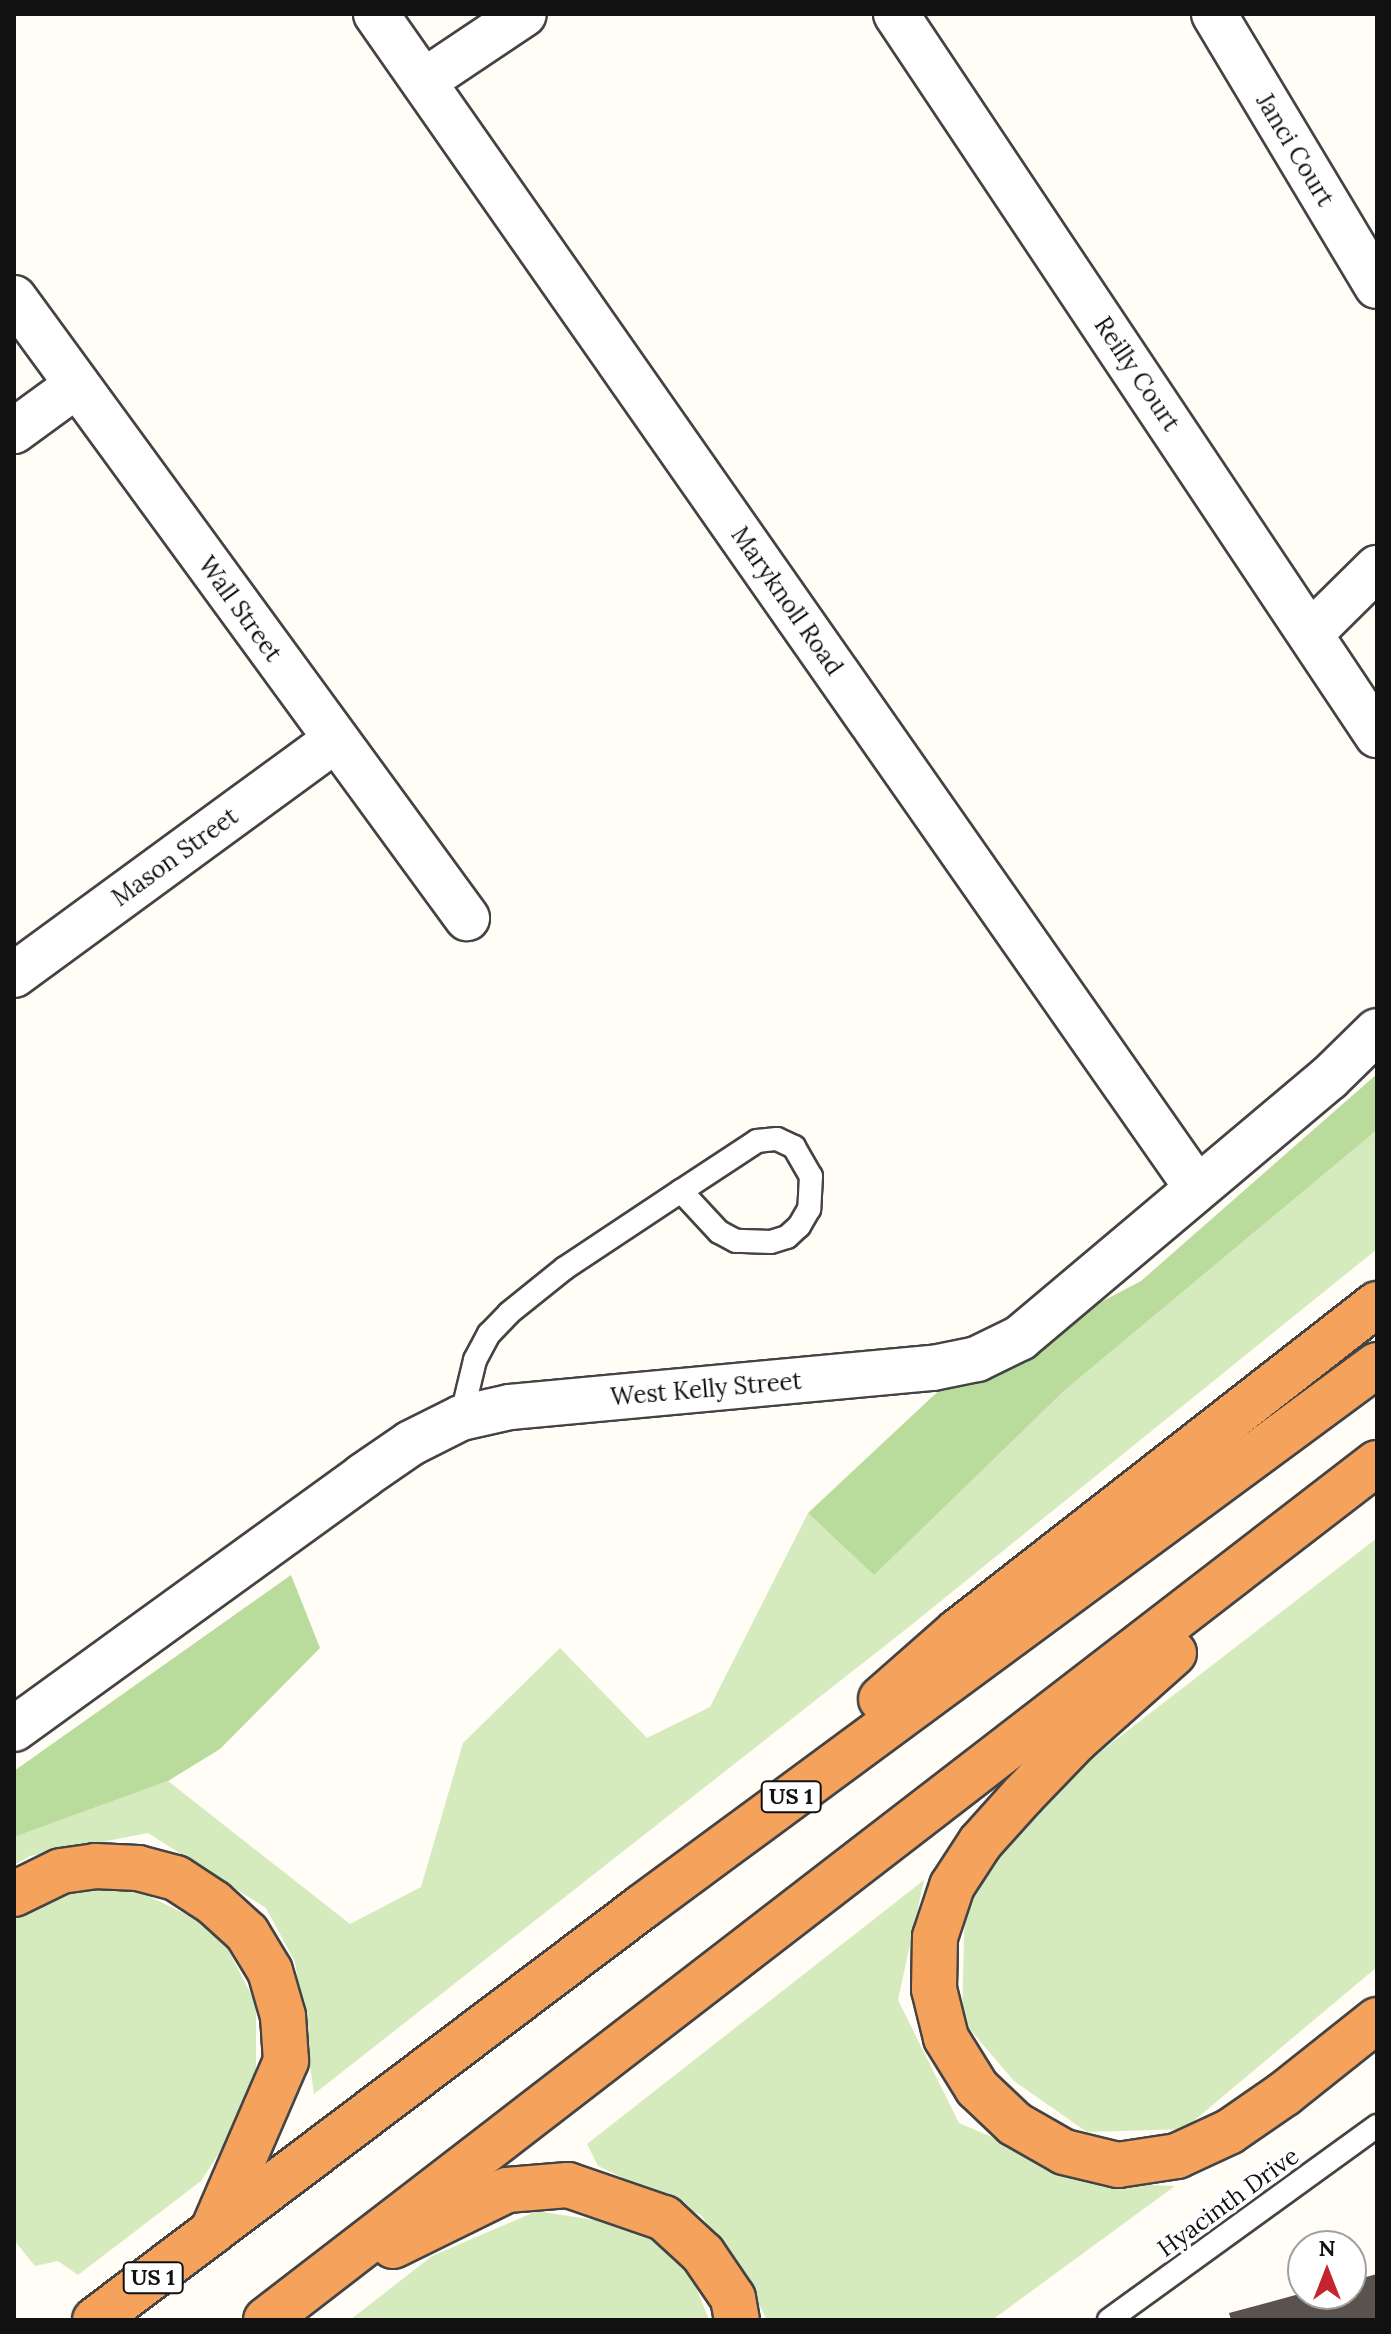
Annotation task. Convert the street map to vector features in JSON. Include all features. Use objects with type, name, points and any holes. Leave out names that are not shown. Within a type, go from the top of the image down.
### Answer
[{"type":"highway","points":[[642,1907],[957,1632],[1377,1304]]},
{"type":"highway","name":"US 1","points":[[95,2320],[642,1907],[1377,1365]]},
{"type":"highway","points":[[266,2320],[1377,1463]]},
{"type":"highway","points":[[1377,1473],[1076,1740],[980,1843],[952,1886],[935,1937],[934,1989],[946,2038],[977,2088],[1015,2124],[1064,2152],[1118,2165],[1177,2156],[1229,2132],[1284,2094],[1377,2020]]},
{"type":"highway","points":[[14,1894],[61,1871],[95,1866],[138,1868],[176,1878],[214,1903],[247,1933],[270,1971],[283,2016],[286,2061],[210,2236]]},
{"type":"highway","points":[[308,2288],[507,2190],[568,2185],[664,2218],[703,2254],[733,2298],[737,2320]]},
{"type":"street","name":"Maryknoll Road","points":[[376,14],[1197,1188]]},
{"type":"street","points":[[424,81],[524,14]]},
{"type":"street","name":"Reilly Court","points":[[896,14],[1377,735]]},
{"type":"street","name":"Janci Court","points":[[1214,14],[1377,286]]},
{"type":"street","name":"Wall Street","points":[[14,298],[467,918]]},
{"type":"street","points":[[14,431],[77,385]]},
{"type":"street","points":[[1311,633],[1377,568]]},
{"type":"street","name":"Mason Street","points":[[14,975],[335,740]]},
{"type":"street","name":"West Kelly Street","points":[[14,1729],[363,1476],[411,1443],[461,1418],[510,1407],[933,1368],[977,1359],[1020,1338],[1329,1078],[1377,1031]]},
{"type":"lane","points":[[461,1418],[475,1360],[489,1334],[509,1313],[565,1268],[681,1191],[757,1141],[777,1139],[794,1147],[811,1176],[809,1209],[799,1226],[787,1237],[771,1242],[736,1241],[719,1232],[681,1191]]},
{"type":"lane","name":"Hyacinth Drive","points":[[1109,2320],[1377,2126]]},
{"type":"green space","points":[[1377,1074],[1377,1130],[1065,1390],[874,1575],[808,1513],[948,1382],[1141,1281]]},
{"type":"green space","points":[[1377,1130],[1377,1249],[905,1630],[314,2094],[295,1962],[266,1908],[148,1833],[30,1856],[14,1865],[14,1837],[168,1781],[350,1924],[421,1887],[463,1743],[560,1648],[647,1738],[710,1707],[808,1513],[874,1574],[1065,1390]]},
{"type":"green space","points":[[1377,1538],[1377,1967],[1184,2129],[1087,2132],[1014,2081],[962,2020],[965,1895],[1087,1762]]},
{"type":"green space","points":[[291,1575],[320,1648],[220,1749],[168,1781],[14,1837],[14,1771]]},
{"type":"green space","points":[[924,1880],[898,2000],[959,2123],[1101,2183],[1175,2186],[992,2320],[767,2320],[741,2270],[701,2215],[598,2166],[587,2144]]},
{"type":"green space","points":[[132,1888],[218,1930],[256,2004],[256,2070],[234,2130],[201,2181],[78,2275],[58,2261],[35,2266],[14,2240],[14,1919],[58,1890]]},
{"type":"green space","points":[[537,2211],[633,2226],[685,2260],[709,2320],[350,2320],[432,2256]]},
{"type":"building","points":[[1377,2274],[1377,2320],[1231,2320],[1229,2313],[1287,2297],[1287,2310],[1367,2310],[1367,2277]]}]
